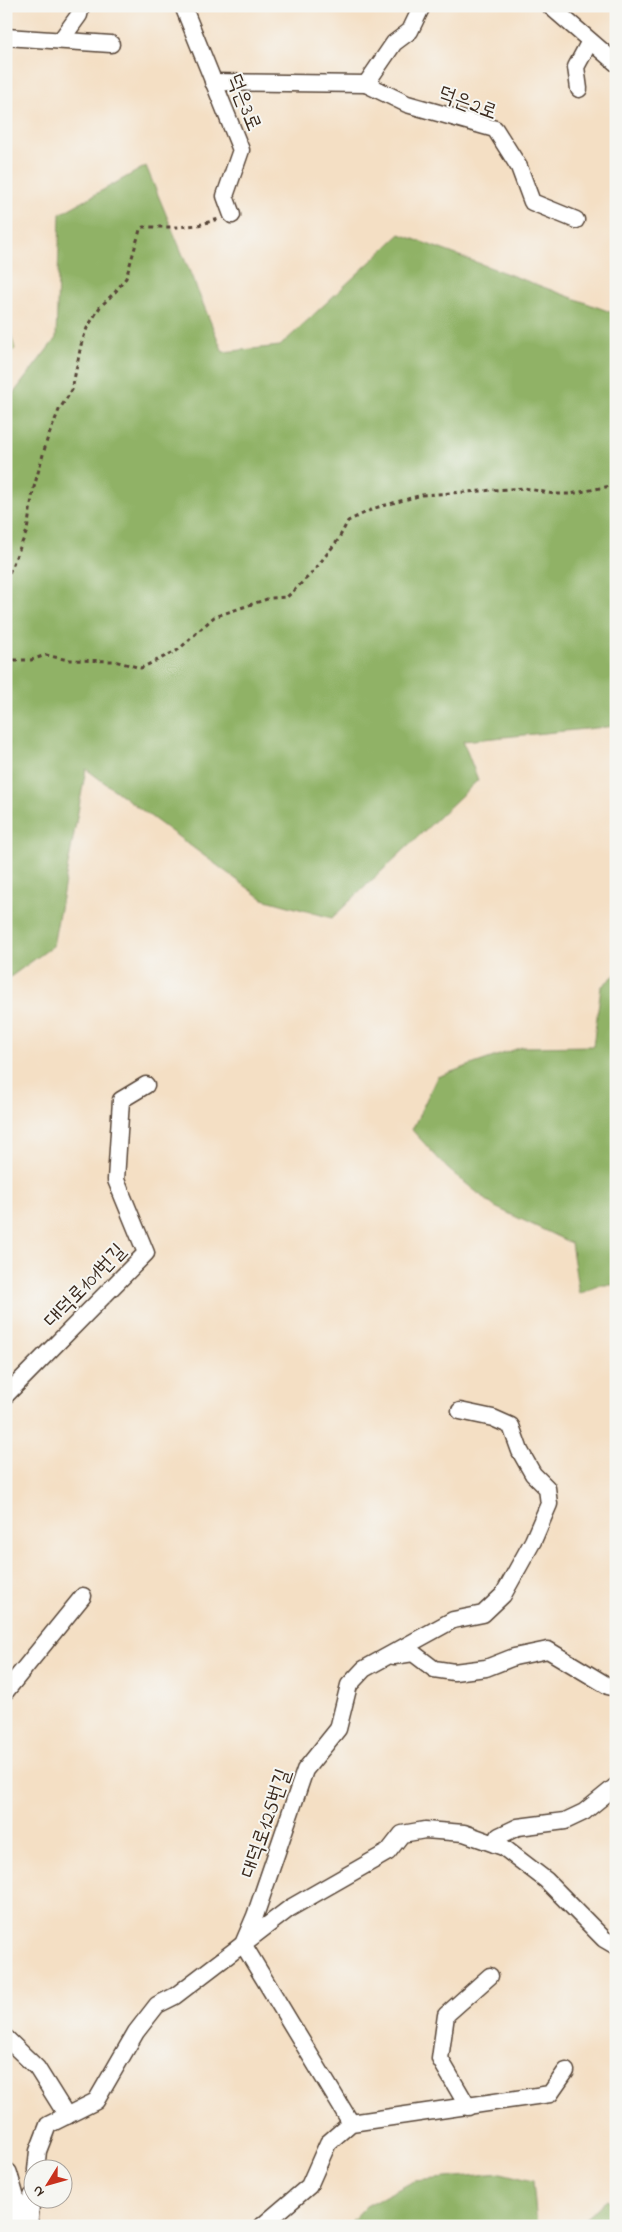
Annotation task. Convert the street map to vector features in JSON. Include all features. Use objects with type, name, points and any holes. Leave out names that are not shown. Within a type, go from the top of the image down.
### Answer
[{"type":"street","points":[[61,40],[79,15],[81,6]]},
{"type":"street","name":"덕은3로","points":[[183,6],[241,150],[225,196],[232,215]]},
{"type":"street","points":[[366,84],[394,43],[410,31],[422,6]]},
{"type":"street","points":[[550,6],[616,63]]},
{"type":"street","points":[[6,37],[111,44]]},
{"type":"street","points":[[579,89],[576,67],[590,41]]},
{"type":"street","name":"덕은2로","points":[[213,82],[366,84],[407,104],[495,129],[519,168],[532,202],[576,220]]},
{"type":"street","name":"대덕로101번길","points":[[6,1395],[146,1253],[116,1180],[121,1100],[146,1085]]},
{"type":"street","name":"대덕로125번길","points":[[243,1944],[255,1916],[305,1770],[338,1729],[349,1684],[364,1669],[390,1657],[453,1620],[483,1614],[504,1596],[533,1541],[549,1504],[547,1488],[534,1474],[520,1451],[511,1426],[493,1418],[460,1411]]},
{"type":"street","points":[[6,1691],[83,1596]]},
{"type":"street","name":"대덕로125번길","points":[[390,1657],[413,1653],[434,1669],[454,1672],[486,1668],[514,1657],[548,1650],[608,1686],[616,1688]]},
{"type":"street","points":[[495,1844],[499,1836],[518,1827],[564,1821],[584,1812],[616,1786]]},
{"type":"street","name":"대덕로125번길","points":[[37,2160],[38,2151],[48,2125],[96,2101],[136,2032],[157,2005],[175,1996],[290,1908],[388,1852],[402,1834],[425,1830],[464,1833],[503,1847],[546,1880],[604,1939],[616,1946]]},
{"type":"street","points":[[243,1944],[351,2124]]},
{"type":"street","points":[[468,2107],[440,2059],[446,2015],[490,1976]]},
{"type":"street","points":[[6,2038],[37,2068],[67,2116]]},
{"type":"street","points":[[262,2226],[309,2186],[328,2144],[351,2124],[550,2094],[566,2071]]},
{"type":"street","points":[[6,2174],[21,2226]]},
{"type":"street","points":[[29,2226],[31,2210]]},
{"type":"path","points":[[6,580],[27,531],[33,490],[45,449],[59,410],[72,390],[81,345],[87,328],[100,307],[126,278],[140,230],[144,227],[178,228],[198,225],[232,215]]},
{"type":"path","points":[[6,660],[31,660],[46,655],[68,660],[114,661],[142,668],[178,650],[214,617],[270,598],[287,597],[312,573],[338,540],[348,521],[375,508],[404,499],[431,494],[524,488],[554,494],[570,494],[616,485]]},
{"type":"green space","points":[[146,166],[223,352],[280,346],[400,234],[616,314],[616,726],[463,741],[478,780],[332,918],[263,899],[86,769],[53,946],[6,980],[6,403],[56,338],[60,214]]},
{"type":"green space","points":[[6,318],[15,349],[6,354]]},
{"type":"green space","points":[[616,974],[616,1285],[600,1285],[579,1294],[571,1243],[495,1207],[448,1169],[412,1130],[437,1077],[522,1047],[593,1046],[601,987]]},
{"type":"green space","points":[[501,2173],[533,2181],[537,2226],[347,2226],[366,2206],[414,2181]]},
{"type":"green space","points":[[607,2200],[616,2206],[616,2226],[576,2226]]}]
